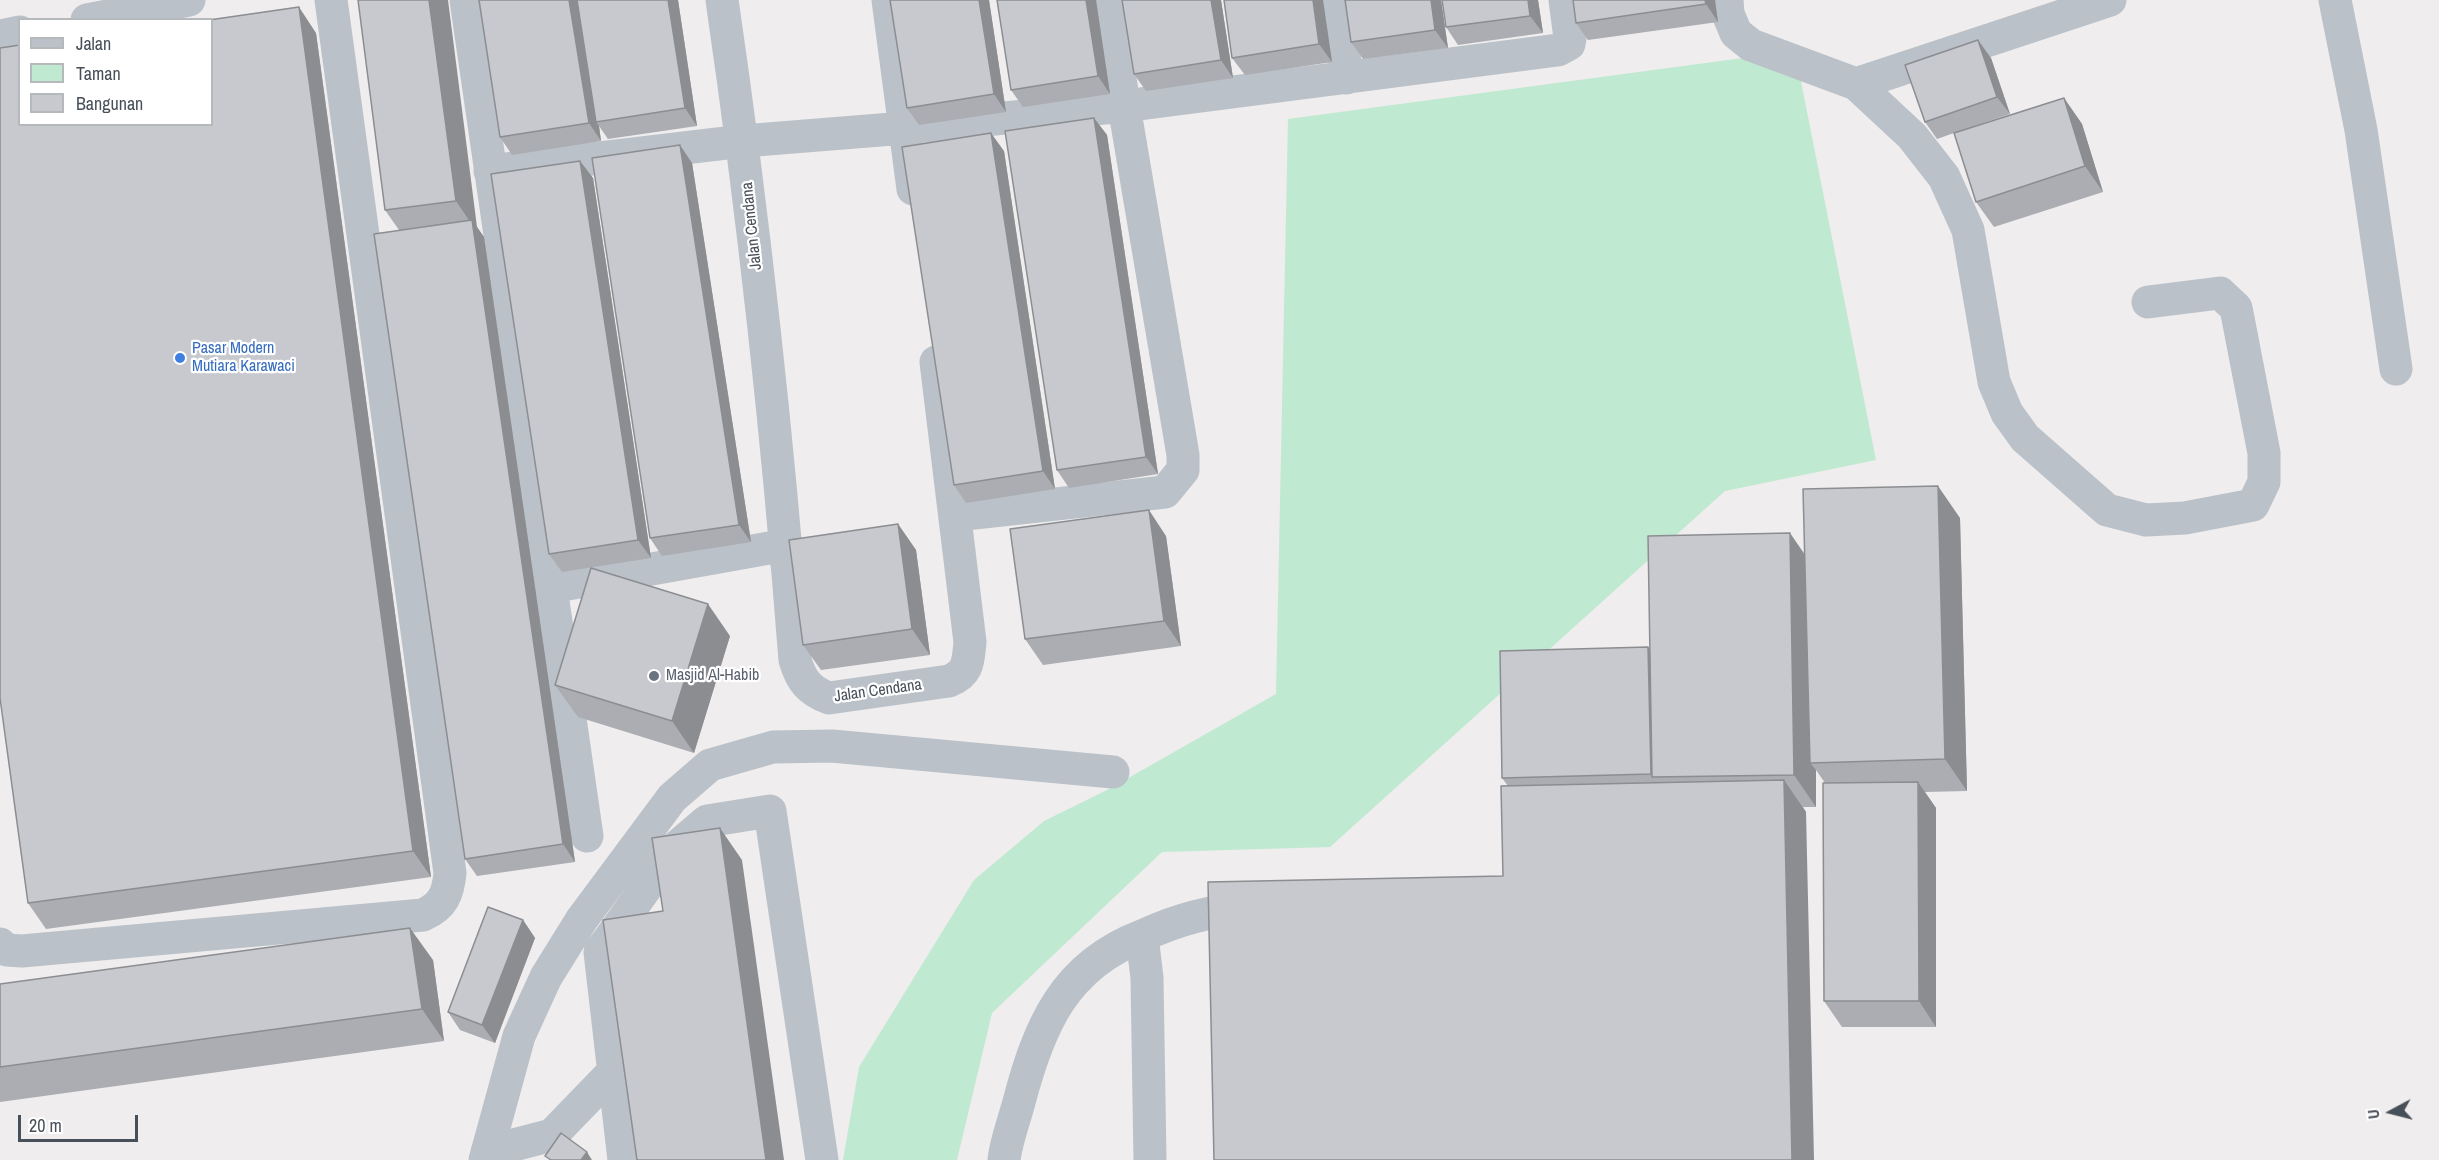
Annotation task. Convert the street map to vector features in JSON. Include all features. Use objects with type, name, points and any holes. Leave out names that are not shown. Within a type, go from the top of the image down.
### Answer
[{"type":"street","points":[[97,18],[189,0]]},
{"type":"street","points":[[0,944],[7,950],[22,951],[423,915],[437,908],[448,891],[448,861],[331,0]]},
{"type":"street","points":[[466,0],[587,836]]},
{"type":"street","name":"Jalan Cendana","points":[[722,0],[743,141],[786,545],[795,660],[800,677],[814,693],[828,698],[949,681],[961,676],[968,667],[970,642],[956,514],[931,327]]},
{"type":"street","points":[[888,0],[917,222]]},
{"type":"street","points":[[956,514],[1165,492],[1183,470],[1183,455],[1124,106],[1109,0]]},
{"type":"street","points":[[1337,0],[1347,78]]},
{"type":"street","points":[[490,171],[743,141],[905,128],[1124,106],[1564,48],[1570,38],[1564,0]]},
{"type":"street","points":[[1726,0],[1728,14],[1736,33],[1751,45],[1856,84],[1912,136],[1944,177],[1968,231],[1994,382],[2007,413],[2025,438],[2107,510],[2146,520],[2185,518],[2253,505],[2264,482],[2264,453],[2236,308],[2220,293],[2148,302]]},
{"type":"street","points":[[1856,84],[2110,0]]},
{"type":"street","points":[[2335,0],[2361,130],[2396,369]]},
{"type":"street","points":[[0,36],[18,32]]},
{"type":"street","points":[[551,586],[786,545]]},
{"type":"street","points":[[486,1156],[519,1036],[546,977],[582,919],[672,798],[710,765],[773,747],[832,746],[1113,772]]},
{"type":"street","points":[[624,1160],[600,952],[673,850],[707,821],[770,811],[822,1160]]},
{"type":"street","points":[[1004,1160],[1029,1062],[1054,1005],[1090,966],[1116,946],[1179,919],[1218,910],[1287,905]]},
{"type":"street","points":[[1142,936],[1147,978],[1150,1160]]},
{"type":"street","points":[[486,1156],[552,1135],[614,1071]]},
{"type":"green space","points":[[1795,51],[1876,460],[1725,491],[1330,847],[1162,852],[992,1013],[957,1160],[843,1160],[859,1067],[974,880],[1044,821],[1109,789],[1276,694],[1288,119]]},
{"type":"building","points":[[358,0],[429,0],[456,201],[385,210]]},
{"type":"building","points":[[479,0],[569,0],[589,123],[500,137]]},
{"type":"building","points":[[577,0],[668,0],[685,108],[596,122]]},
{"type":"building","points":[[890,0],[979,0],[994,94],[907,108]]},
{"type":"building","points":[[997,0],[1086,0],[1098,76],[1011,90]]},
{"type":"building","points":[[1122,0],[1211,0],[1221,60],[1134,74]]},
{"type":"building","points":[[1224,0],[1313,0],[1319,44],[1232,58]]},
{"type":"building","points":[[1345,0],[1431,0],[1435,30],[1351,42]]},
{"type":"building","points":[[1442,0],[1528,0],[1530,16],[1446,27]]},
{"type":"building","points":[[1573,0],[1705,0],[1706,4],[1576,23]]},
{"type":"building","name":"Pasar Modern Mutiara Karawaci","points":[[299,7],[413,851],[28,903],[0,698],[0,48],[18,45],[18,126],[213,126],[213,19]]},
{"type":"building","points":[[1978,40],[1997,97],[1925,122],[1905,65]]},
{"type":"building","points":[[2064,98],[2085,166],[1976,202],[1954,133]]},
{"type":"building","points":[[1094,118],[1146,457],[1057,470],[1005,131]]},
{"type":"building","points":[[991,133],[1043,471],[954,485],[902,147]]},
{"type":"building","points":[[680,145],[739,525],[650,538],[592,158]]},
{"type":"building","points":[[580,161],[638,540],[549,554],[491,174]]},
{"type":"building","points":[[472,220],[563,844],[465,859],[374,234]]},
{"type":"building","points":[[1938,486],[1945,759],[1810,763],[1803,489]]},
{"type":"building","points":[[1149,510],[1164,621],[1025,639],[1010,529]]},
{"type":"building","points":[[898,524],[912,629],[803,645],[789,540]]},
{"type":"building","points":[[1790,533],[1794,775],[1652,777],[1648,536]]},
{"type":"building","points":[[591,568],[708,604],[672,721],[555,685]]},
{"type":"building","points":[[1648,647],[1651,774],[1502,778],[1500,651]]},
{"type":"building","points":[[1784,780],[1792,1160],[1214,1160],[1208,882],[1503,876],[1501,786]]},
{"type":"building","points":[[1918,782],[1919,1001],[1824,1001],[1823,783]]},
{"type":"building","points":[[720,828],[766,1160],[637,1160],[603,920],[663,911],[652,838]]},
{"type":"building","points":[[488,907],[523,920],[482,1025],[448,1012]]},
{"type":"building","points":[[410,928],[422,1009],[0,1067],[0,984]]},
{"type":"building","points":[[561,1133],[587,1152],[581,1160],[551,1160],[545,1156]]},
{"type":"place","name":"Pasar Modern Mutiara Karawaci","points":[[180,358]]},
{"type":"place","name":"Masjid Al-Habib","points":[[654,676]]}]
